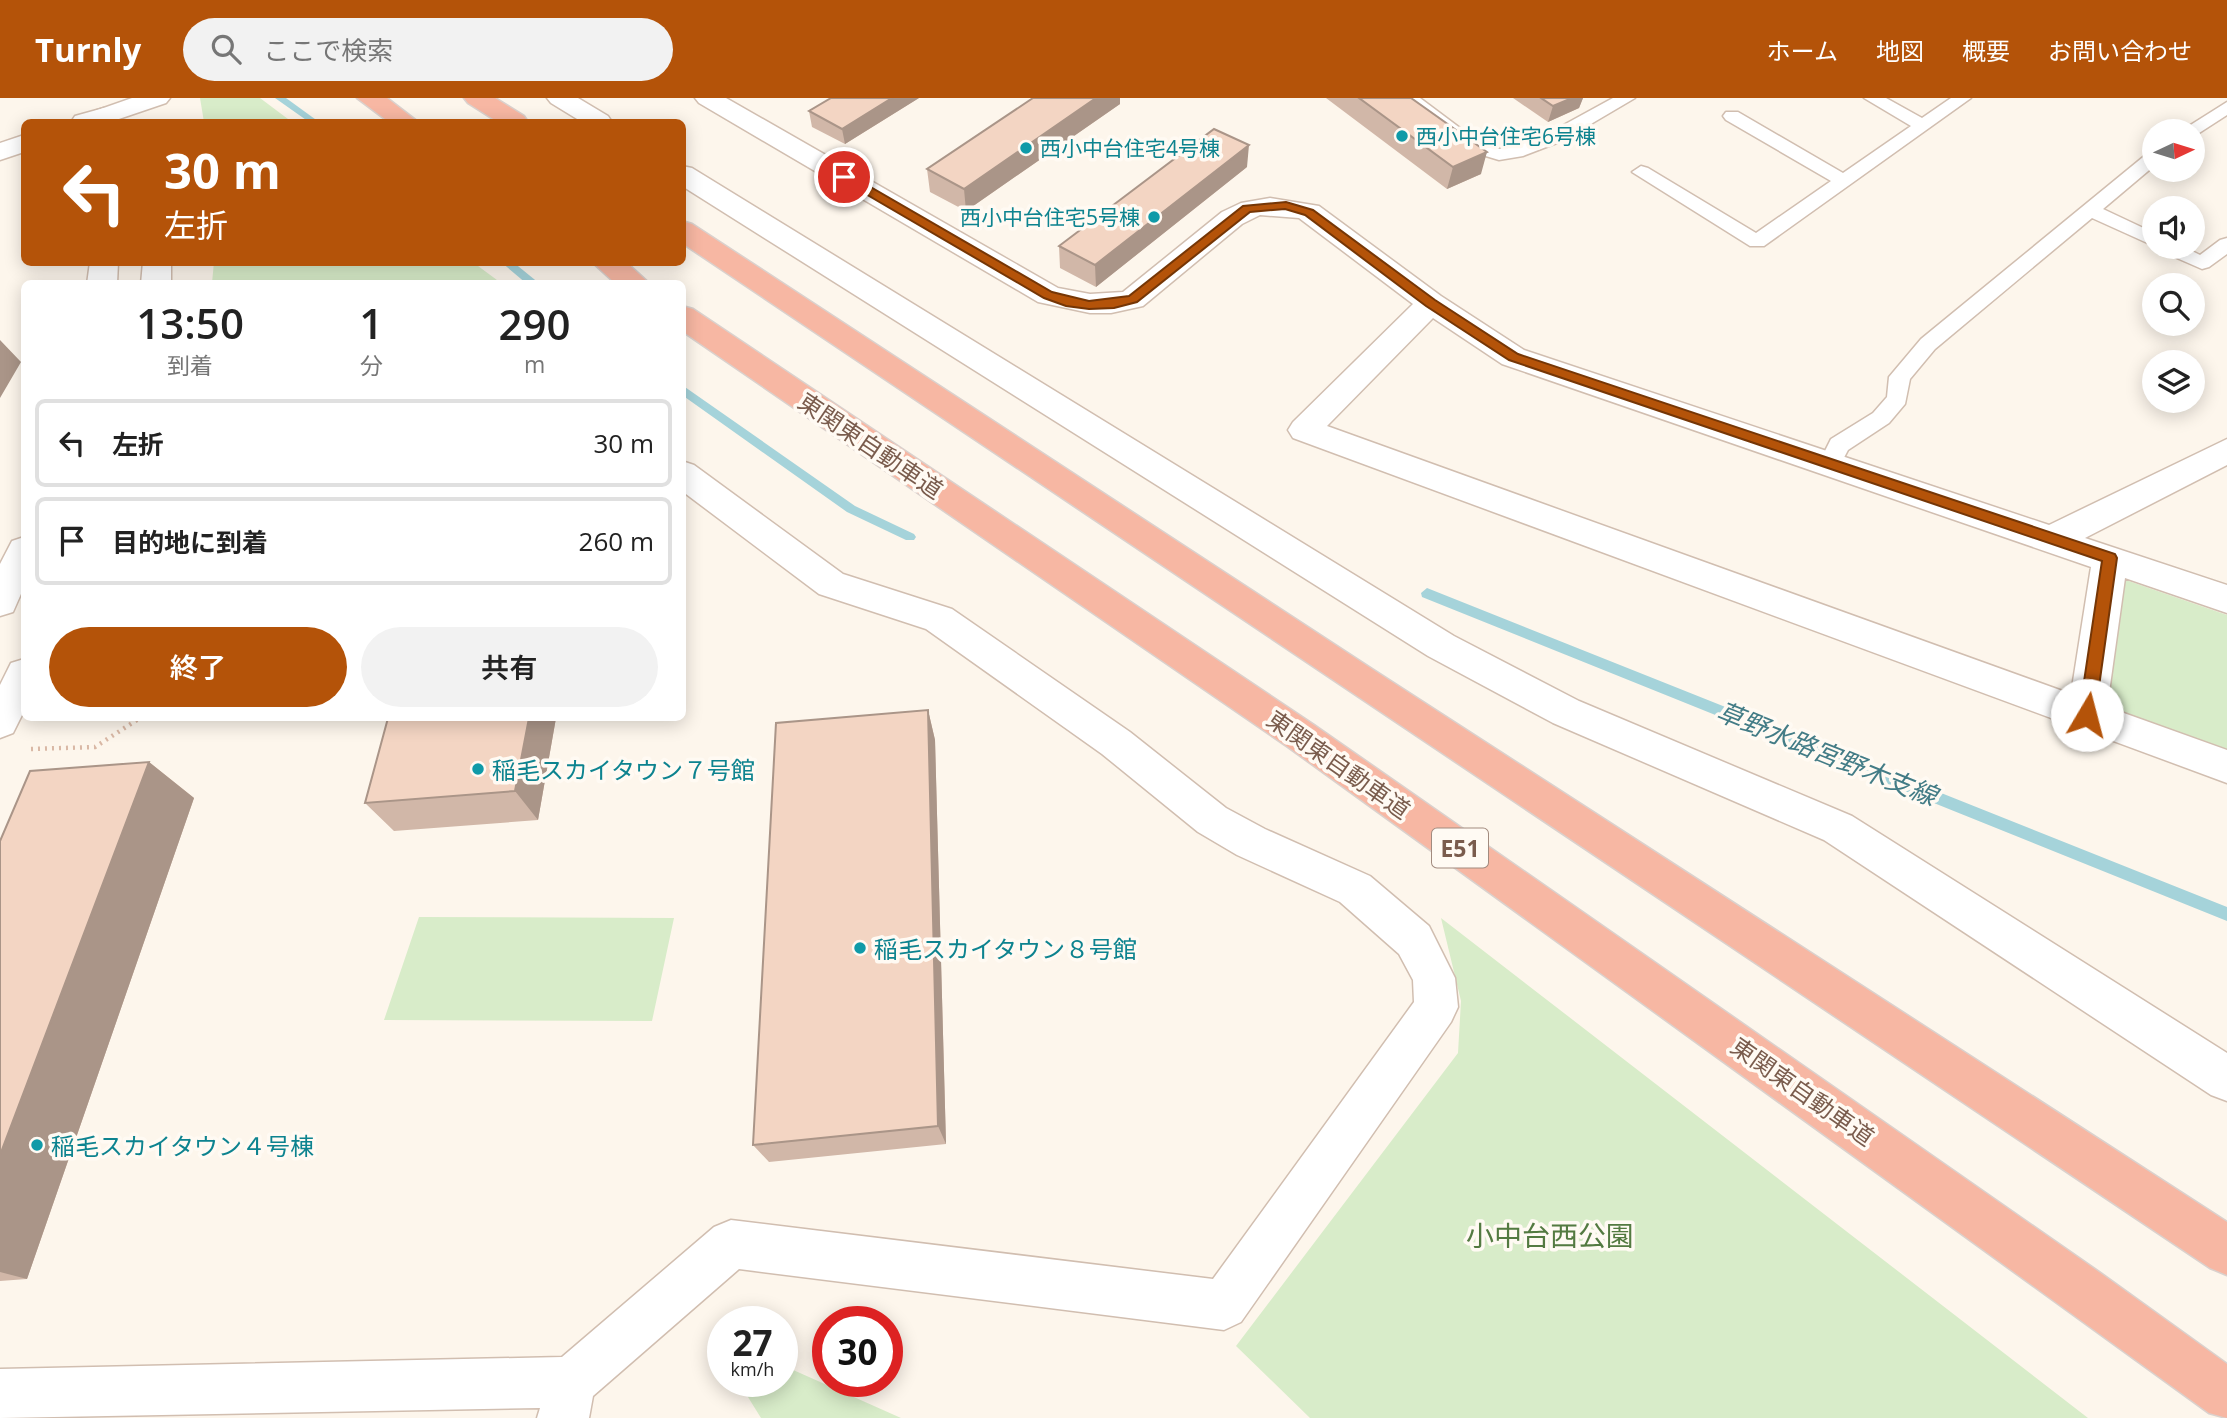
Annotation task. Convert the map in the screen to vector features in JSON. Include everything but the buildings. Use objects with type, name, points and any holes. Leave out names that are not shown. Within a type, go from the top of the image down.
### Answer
[{"type":"highway","points":[[370,98],[401,119]]},
{"type":"highway","points":[[477,98],[510,119]]},
{"type":"highway","points":[[686,233],[1359,680],[2124,1180],[2227,1251]]},
{"type":"highway","points":[[611,266],[631,280]]},
{"type":"highway","name":"東関東自動車道","points":[[686,319],[1301,736],[2082,1289],[2227,1395]]},
{"type":"street","points":[[560,98],[594,119]]},
{"type":"street","points":[[708,98],[1036,288],[1066,302],[1114,304],[1133,299],[1232,218],[1247,209],[1268,205],[1286,206],[1309,212],[1431,303],[1513,357],[2054,538],[2227,599]]},
{"type":"street","points":[[98,115],[153,105]]},
{"type":"street","points":[[0,152],[21,144]]},
{"type":"street","points":[[686,176],[1441,646],[1566,712],[1838,828],[2227,1079]]},
{"type":"street","points":[[1431,303],[1304,429],[2227,767]]},
{"type":"street","points":[[2054,538],[2227,452]]},
{"type":"street","points":[[0,1394],[567,1400],[731,1244],[1224,1306],[1437,1007],[1434,978],[1414,940],[1355,889],[1251,842],[1212,820],[1116,743],[939,619],[831,584],[686,476]]},
{"type":"street","points":[[0,602],[21,556]]},
{"type":"street","points":[[2087,715],[2110,558]]},
{"type":"street","points":[[0,722],[21,680]]},
{"type":"lane","points":[[1409,98],[1483,151],[1499,156],[1524,152],[1616,100]]},
{"type":"lane","points":[[1873,98],[1922,125]]},
{"type":"lane","points":[[1641,172],[1757,242],[1962,98]]},
{"type":"lane","points":[[2205,121],[2227,106],[2213,98]]},
{"type":"lane","points":[[1732,116],[1844,181]]},
{"type":"lane","points":[[1830,463],[1839,445],[1881,418],[1897,398],[1900,377],[1928,344],[2142,167]]},
{"type":"lane","points":[[2089,210],[2142,234]]},
{"type":"lane","points":[[2194,259],[2202,263],[2227,244]]},
{"type":"path","points":[[27,749],[95,747],[135,721]]},
{"type":"green space","points":[[200,98],[260,98],[288,119],[204,119]]},
{"type":"green space","points":[[214,266],[478,266],[497,280],[212,280]]},
{"type":"green space","points":[[2117,577],[2227,615],[2227,759],[2096,710]]},
{"type":"green space","points":[[419,917],[674,918],[652,1021],[384,1020]]},
{"type":"green space","name":"小中台西公園","points":[[1441,918],[2088,1418],[1310,1418],[1236,1346],[1458,1053],[1461,1001]]},
{"type":"green space","points":[[798,1372],[812,1378],[812,1397],[854,1397],[901,1418],[761,1418],[748,1397],[798,1397]]},
{"type":"waterway","points":[[280,98],[310,119]]},
{"type":"waterway","points":[[511,266],[530,280]]},
{"type":"waterway","points":[[686,392],[851,509],[910,537]]},
{"type":"waterway","name":"草野水路宮野木支線","points":[[1427,593],[2227,914]]},
{"type":"place","name":"西小中台住宅6号棟","points":[[1402,136]]},
{"type":"place","name":"西小中台住宅4号棟","points":[[1026,148]]},
{"type":"place","name":"西小中台住宅5号棟","points":[[1154,217]]},
{"type":"place","name":"稲毛スカイタウン７号館","points":[[478,769]]},
{"type":"place","name":"稲毛スカイタウン８号館","points":[[860,948]]},
{"type":"place","name":"稲毛スカイタウン４号棟","points":[[37,1145]]},
{"type":"route","points":[[844,177],[1048,295],[1066,302],[1089,305],[1114,304],[1133,299],[1232,218],[1247,209],[1268,205],[1309,212],[1431,303],[1513,357],[2110,558],[2087,715]]}]
